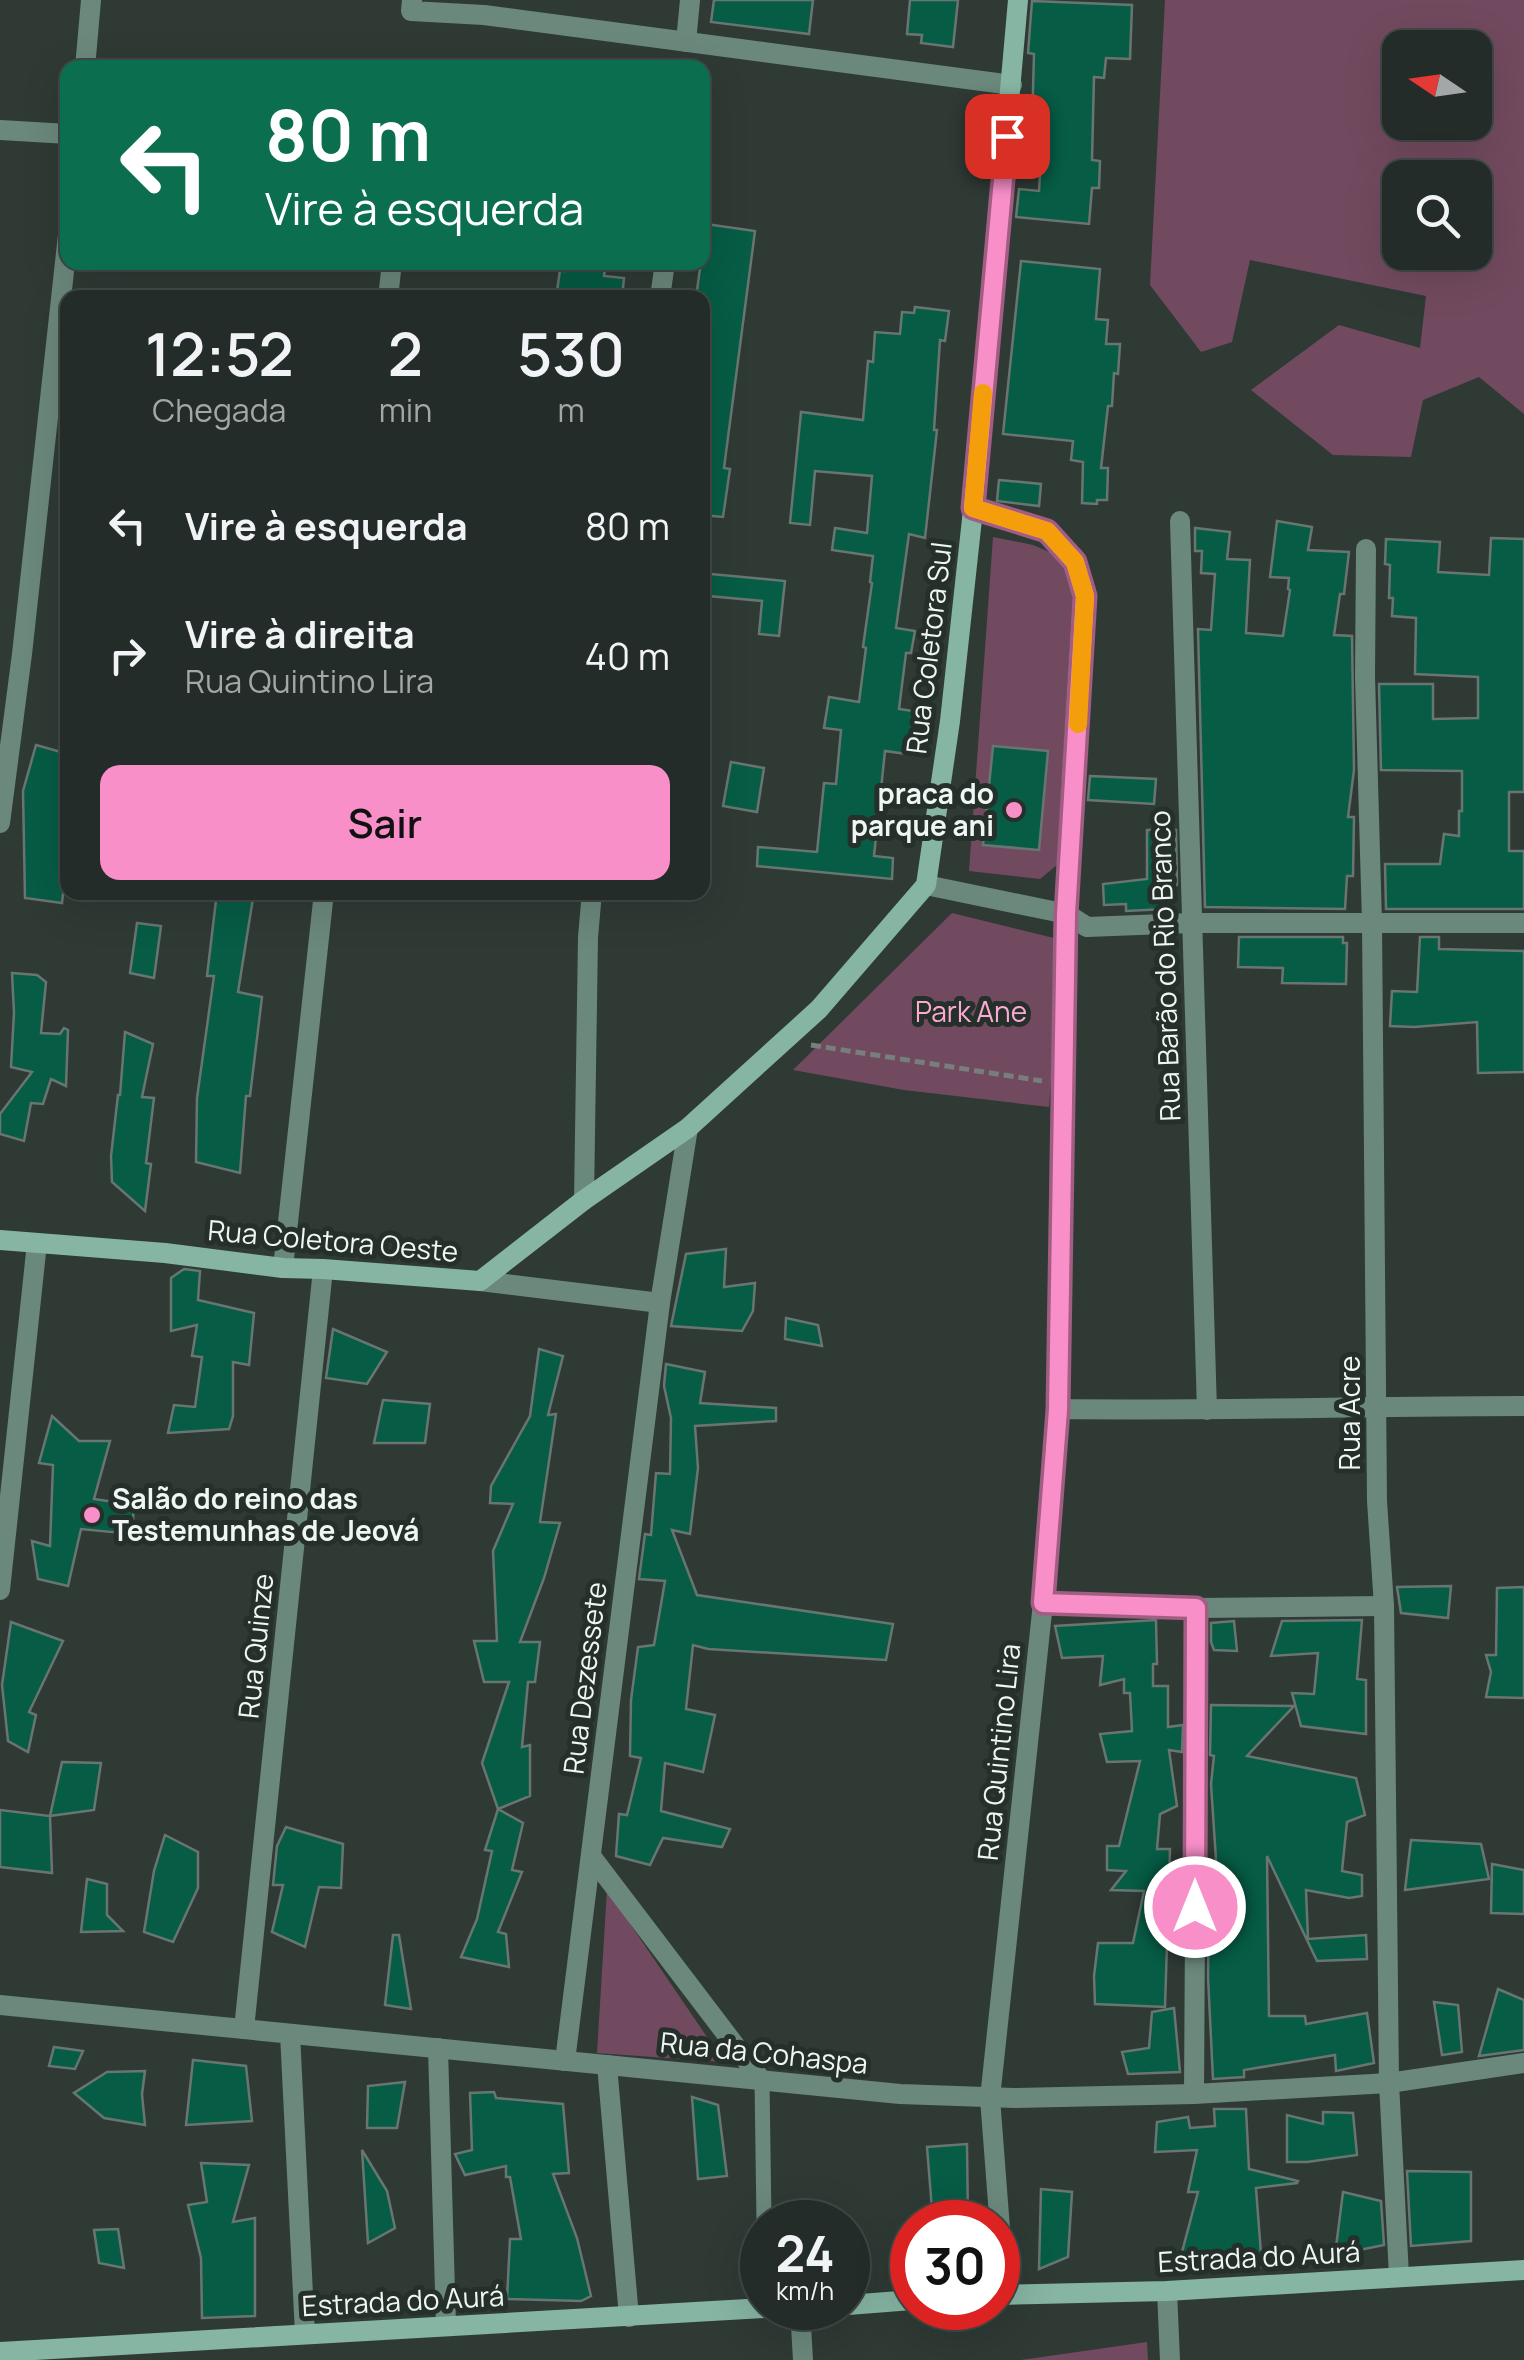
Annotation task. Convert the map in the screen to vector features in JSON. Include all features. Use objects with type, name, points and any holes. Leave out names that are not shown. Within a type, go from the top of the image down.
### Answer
[{"type":"street","points":[[86,60],[92,0]]},
{"type":"street","points":[[686,42],[690,0]]},
{"type":"street","name":"Rua Coletora Sul","points":[[926,885],[950,721],[973,508],[1018,0]]},
{"type":"street","points":[[412,6],[1012,85]]},
{"type":"street","points":[[0,130],[60,134]]},
{"type":"street","points":[[0,823],[60,309]]},
{"type":"street","name":"Rua Quintino Lira","points":[[973,508],[1047,531],[1075,562],[1085,596],[1066,914],[1058,1410],[1043,1603],[990,2098],[996,2200]]},
{"type":"street","name":"Rua Barão do Rio Branco","points":[[1180,520],[1207,1410]]},
{"type":"street","name":"Rua Acre","points":[[1366,550],[1377,1501],[1384,1606],[1389,2082],[1399,2276]]},
{"type":"street","points":[[480,1282],[584,1200],[688,1128],[819,1009],[926,885],[1066,914],[1087,927],[1524,923]]},
{"type":"street","points":[[283,1268],[323,900]]},
{"type":"street","points":[[584,1200],[591,900]]},
{"type":"street","name":"Rua Dezessete","points":[[566,2061],[660,1303],[688,1128]]},
{"type":"street","name":"Rua Coletora Oeste","points":[[0,1240],[165,1253],[283,1268],[480,1282],[660,1303]]},
{"type":"street","points":[[0,1590],[37,1244]]},
{"type":"street","name":"Rua Quinze","points":[[244,2029],[323,1269]]},
{"type":"street","points":[[1058,1410],[1524,1406]]},
{"type":"street","points":[[1043,1603],[1196,1608],[1384,1606]]},
{"type":"street","points":[[1194,2094],[1196,1608]]},
{"type":"street","points":[[591,1856],[762,2081]]},
{"type":"street","name":"Rua da Cohaspa","points":[[0,2005],[900,2094],[990,2098],[1194,2094],[1389,2082],[1524,2063]]},
{"type":"street","points":[[290,2034],[305,2334]]},
{"type":"street","points":[[438,2048],[446,2326]]},
{"type":"street","points":[[607,2065],[628,2317]]},
{"type":"street","name":"Estrada do Aurá","points":[[1020,2294],[1167,2291],[1524,2270]]},
{"type":"street","points":[[1167,2291],[1170,2360]]},
{"type":"street","name":"Estrada do Aurá","points":[[0,2352],[137,2352],[305,2334],[740,2310]]},
{"type":"street","points":[[802,2330],[804,2360]]},
{"type":"lane","points":[[762,2081],[764,2200]]},
{"type":"path","points":[[784,1041],[1064,1085]]},
{"type":"green space","points":[[1165,0],[1524,0],[1524,414],[1479,377],[1423,400],[1411,457],[1333,455],[1251,390],[1339,325],[1420,348],[1426,296],[1250,260],[1232,342],[1201,352],[1150,285]]},
{"type":"green space","points":[[993,537],[1033,545],[1061,557],[1073,587],[1057,865],[1040,879],[969,871]]},
{"type":"green space","name":"Park Ane","points":[[952,913],[1062,940],[1049,1107],[904,1090],[793,1070]]},
{"type":"green space","points":[[607,1890],[724,2062],[597,2053]]},
{"type":"green space","points":[[1147,2342],[1148,2360],[1021,2360]]},
{"type":"building","points":[[714,0],[813,0],[809,34],[711,22]]},
{"type":"building","points":[[910,0],[958,0],[953,47],[921,43],[922,35],[907,34]]},
{"type":"building","points":[[1032,1],[1132,5],[1130,59],[1106,58],[1104,78],[1094,77],[1092,160],[1100,161],[1099,188],[1092,188],[1089,224],[1016,217],[1019,189],[1039,191],[1043,127],[1032,127],[1034,54],[1028,53]]},
{"type":"building","points":[[710,225],[755,231],[724,468],[730,469],[723,517],[710,516],[710,290],[697,290],[700,270],[710,270]]},
{"type":"building","points":[[1021,261],[1100,269],[1096,319],[1108,320],[1106,344],[1120,344],[1101,468],[1108,468],[1107,500],[1097,500],[1097,504],[1082,503],[1083,462],[1071,460],[1073,441],[1003,434]]},
{"type":"building","points":[[560,270],[605,270],[604,276],[624,278],[623,290],[557,290]]},
{"type":"building","points":[[915,307],[949,311],[945,341],[940,340],[937,430],[925,538],[909,534],[896,628],[915,631],[911,653],[906,653],[899,709],[920,712],[914,755],[885,751],[874,856],[893,858],[892,879],[757,866],[758,847],[817,852],[824,783],[836,784],[841,730],[824,728],[829,697],[859,702],[866,648],[863,647],[873,556],[832,550],[835,528],[867,533],[872,476],[815,471],[810,525],[790,523],[801,412],[863,420],[868,361],[873,362],[875,332],[900,334],[902,312],[914,313]]},
{"type":"building","points":[[999,480],[1041,484],[1039,506],[997,501]]},
{"type":"building","points":[[1277,521],[1312,527],[1308,550],[1349,552],[1334,635],[1352,636],[1354,770],[1348,817],[1354,817],[1353,876],[1347,876],[1345,909],[1205,907],[1198,629],[1211,630],[1215,574],[1201,573],[1202,551],[1195,551],[1195,528],[1230,532],[1227,559],[1250,560],[1246,633],[1283,636],[1289,578],[1270,577]]},
{"type":"building","points":[[1491,538],[1524,539],[1524,792],[1509,792],[1509,851],[1524,851],[1524,909],[1386,909],[1385,864],[1440,864],[1444,834],[1459,836],[1462,771],[1381,770],[1379,684],[1433,684],[1433,719],[1478,718],[1478,677],[1415,674],[1416,618],[1392,616],[1386,539],[1440,542],[1438,572],[1489,575]]},
{"type":"building","points":[[711,574],[785,581],[779,636],[759,634],[762,601],[710,596]]},
{"type":"building","points":[[36,745],[60,752],[62,903],[25,898],[23,791]]},
{"type":"building","points":[[993,746],[1048,751],[1039,850],[983,845]]},
{"type":"building","points":[[731,762],[764,768],[757,812],[723,806]]},
{"type":"building","points":[[1090,776],[1156,779],[1154,804],[1088,800]]},
{"type":"building","points":[[1147,830],[1176,830],[1177,884],[1165,909],[1126,911],[1126,904],[1104,905],[1103,884],[1147,879]]},
{"type":"building","points":[[216,900],[253,900],[238,992],[262,997],[250,1096],[246,1096],[240,1173],[196,1162],[197,1098],[214,976],[207,976]]},
{"type":"building","points":[[137,923],[161,926],[154,978],[130,973]]},
{"type":"building","points":[[1239,937],[1343,937],[1343,943],[1347,943],[1346,984],[1282,983],[1283,968],[1238,967]]},
{"type":"building","points":[[1420,937],[1439,937],[1439,949],[1524,951],[1524,1072],[1478,1073],[1477,1022],[1390,1026],[1392,991],[1417,992]]},
{"type":"building","points":[[12,973],[37,975],[46,982],[41,1033],[60,1034],[64,1028],[68,1030],[66,1086],[51,1079],[43,1104],[31,1103],[24,1141],[0,1134],[0,1114],[32,1072],[11,1067]]},
{"type":"building","points":[[125,1032],[153,1044],[142,1097],[154,1098],[145,1211],[112,1182],[111,1156]]},
{"type":"building","points":[[726,1249],[724,1287],[755,1283],[753,1311],[742,1331],[671,1326],[686,1254]]},
{"type":"building","points":[[184,1269],[200,1271],[198,1300],[254,1313],[249,1365],[233,1362],[233,1416],[229,1429],[168,1433],[174,1405],[195,1407],[202,1357],[192,1356],[197,1325],[171,1331],[171,1278]]},
{"type":"building","points":[[786,1318],[818,1325],[822,1346],[785,1339]]},
{"type":"building","points":[[333,1329],[387,1352],[367,1384],[326,1378]]},
{"type":"building","points":[[539,1349],[563,1356],[548,1415],[556,1414],[540,1522],[560,1523],[520,1642],[540,1642],[535,1682],[528,1682],[522,1747],[530,1745],[530,1796],[498,1809],[482,1763],[509,1682],[484,1682],[474,1641],[497,1641],[493,1551],[513,1504],[490,1503],[491,1486],[530,1416]]},
{"type":"building","points":[[666,1364],[705,1372],[700,1403],[776,1408],[776,1421],[695,1426],[698,1468],[690,1534],[672,1530],[697,1595],[893,1624],[886,1660],[693,1645],[686,1709],[715,1715],[703,1772],[665,1763],[661,1811],[730,1829],[722,1847],[663,1838],[650,1865],[616,1856],[619,1814],[627,1815],[641,1758],[630,1756],[631,1700],[638,1647],[654,1645],[665,1581],[639,1579],[645,1534],[651,1535],[656,1473],[670,1474],[671,1418],[664,1386]]},
{"type":"building","points":[[383,1400],[430,1404],[425,1443],[374,1443]]},
{"type":"building","points":[[52,1416],[79,1441],[110,1441],[94,1499],[134,1505],[132,1534],[81,1529],[68,1586],[38,1579],[32,1541],[50,1546],[53,1465],[39,1463]]},
{"type":"building","points":[[1451,1586],[1448,1618],[1401,1613],[1397,1587]]},
{"type":"building","points":[[1524,1587],[1524,1698],[1486,1697],[1491,1672],[1486,1655],[1496,1655],[1497,1588]]},
{"type":"building","points":[[1156,1620],[1153,1686],[1168,1686],[1168,1727],[1183,1725],[1182,1752],[1169,1750],[1177,1806],[1160,1814],[1157,1849],[1170,1849],[1165,2007],[1095,2004],[1098,1943],[1133,1943],[1144,1891],[1111,1890],[1126,1871],[1107,1870],[1107,1846],[1119,1846],[1140,1761],[1107,1762],[1100,1734],[1132,1731],[1130,1693],[1124,1693],[1124,1679],[1100,1685],[1103,1656],[1062,1658],[1055,1626]]},
{"type":"building","points":[[1362,1620],[1357,1679],[1366,1680],[1366,1734],[1301,1726],[1292,1693],[1314,1694],[1318,1653],[1271,1656],[1282,1621]]},
{"type":"building","points":[[1234,1621],[1237,1651],[1214,1650],[1211,1623]]},
{"type":"building","points":[[11,1622],[63,1641],[29,1712],[36,1715],[28,1752],[8,1741],[2,1685]]},
{"type":"building","points":[[1211,1705],[1294,1706],[1247,1756],[1356,1778],[1365,1815],[1347,1822],[1342,1871],[1362,1875],[1362,1896],[1349,1898],[1306,1890],[1308,1939],[1366,1935],[1367,1959],[1317,1961],[1267,1856],[1269,2016],[1305,2016],[1306,2024],[1367,2013],[1374,2063],[1336,2071],[1335,2055],[1244,2070],[1244,2077],[1213,2079],[1209,1904],[1219,1905],[1211,1784]]},
{"type":"building","points":[[62,1762],[101,1763],[94,1810],[50,1816]]},
{"type":"building","points":[[498,1809],[523,1823],[512,1870],[522,1872],[498,1932],[506,1934],[509,1967],[461,1957],[477,1919],[492,1851],[485,1850]]},
{"type":"building","points":[[0,1810],[50,1816],[52,1873],[0,1867]]},
{"type":"building","points":[[286,1827],[343,1844],[341,1888],[319,1887],[305,1947],[272,1932],[283,1885],[273,1885],[277,1846]]},
{"type":"building","points":[[165,1835],[198,1852],[198,1888],[173,1942],[144,1932],[154,1871]]},
{"type":"building","points":[[1411,1840],[1481,1844],[1489,1879],[1405,1890]]},
{"type":"building","points":[[1492,1864],[1524,1870],[1524,1914],[1491,1913]]},
{"type":"building","points":[[87,1879],[107,1884],[107,1915],[123,1931],[81,1932]]},
{"type":"building","points":[[393,1935],[399,1935],[411,2009],[385,2005]]},
{"type":"building","points":[[1498,1989],[1524,2000],[1524,2050],[1479,2056]]},
{"type":"building","points":[[1434,2002],[1458,2005],[1462,2052],[1442,2055]]},
{"type":"building","points":[[1174,2008],[1180,2072],[1128,2074],[1122,2052],[1149,2048],[1152,2012]]},
{"type":"building","points":[[54,2047],[83,2051],[75,2069],[49,2066]]},
{"type":"building","points":[[193,2060],[246,2066],[252,2121],[186,2125]]},
{"type":"building","points":[[145,2071],[145,2125],[104,2118],[74,2093],[107,2072]]},
{"type":"building","points":[[405,2082],[397,2128],[367,2128],[368,2086]]},
{"type":"building","points":[[494,2092],[496,2098],[563,2104],[569,2173],[553,2174],[577,2238],[591,2296],[581,2301],[507,2299],[510,2239],[521,2239],[510,2177],[506,2177],[506,2166],[465,2175],[455,2154],[472,2150],[470,2093]]},
{"type":"building","points":[[692,2097],[718,2105],[727,2176],[698,2179]]},
{"type":"building","points":[[1214,2109],[1246,2109],[1249,2169],[1298,2181],[1256,2188],[1262,2267],[1178,2267],[1198,2192],[1188,2192],[1197,2150],[1155,2152],[1157,2122],[1188,2117],[1190,2128],[1215,2126]]},
{"type":"building","points":[[1323,2112],[1353,2113],[1357,2155],[1287,2162],[1287,2115],[1323,2124]]},
{"type":"building","points":[[967,2144],[968,2200],[931,2200],[927,2147]]},
{"type":"building","points":[[362,2150],[387,2191],[395,2228],[368,2243]]},
{"type":"building","points":[[201,2163],[249,2165],[233,2222],[255,2218],[255,2316],[202,2318],[201,2258],[188,2205],[207,2202]]},
{"type":"building","points":[[1407,2171],[1471,2172],[1471,2241],[1411,2246]]},
{"type":"building","points":[[1041,2189],[1072,2192],[1068,2257],[1039,2269]]},
{"type":"building","points":[[1343,2192],[1381,2201],[1384,2245],[1335,2255]]},
{"type":"building","points":[[118,2229],[124,2268],[99,2263],[94,2230]]},
{"type":"slow traffic","points":[[983,393],[973,508],[1047,531],[1075,562],[1085,596],[1078,724]]},
{"type":"place","name":"praca do parque ani","points":[[1014,810]]},
{"type":"place","name":"Salão do reino das Testemunhas de Jeová","points":[[92,1515]]},
{"type":"route","points":[[1007,136],[973,508],[1047,531],[1075,562],[1085,596],[1066,914],[1058,1410],[1043,1603],[1196,1608],[1195,1907]]}]
